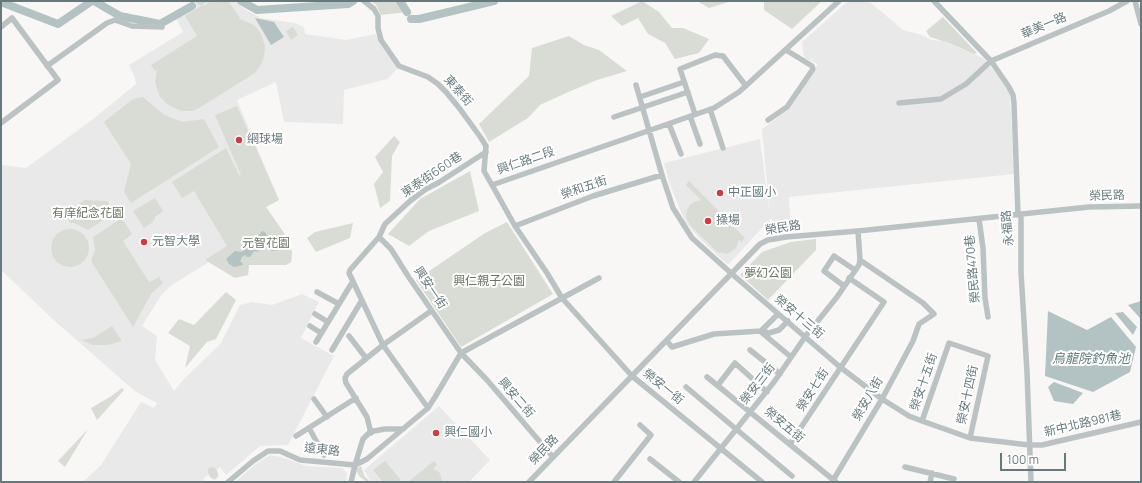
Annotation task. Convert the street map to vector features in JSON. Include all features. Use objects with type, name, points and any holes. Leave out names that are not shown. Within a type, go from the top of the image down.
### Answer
[{"type":"street","name":"東泰街","points":[[364,1],[374,9],[378,16],[378,28],[381,40],[400,66],[428,77],[446,92],[481,138],[486,146],[486,152]]},
{"type":"street","name":"興仁路二段","points":[[562,298],[546,271],[515,226],[492,185],[650,131],[710,109],[727,100],[746,86],[839,1]]},
{"type":"street","name":"永福路","points":[[934,1],[991,61],[1009,87],[1014,103],[1018,215],[1021,215],[1021,272],[1027,372],[1031,482]]},
{"type":"street","name":"華美一路","points":[[899,102],[941,99],[966,84],[991,61],[1109,11],[1127,1]]},
{"type":"street","points":[[1135,1],[1141,24]]},
{"type":"street","points":[[1,26],[12,18],[58,80],[1,124]]},
{"type":"street","points":[[47,66],[107,23],[115,20],[132,26],[162,28]]},
{"type":"street","points":[[768,120],[787,107],[813,69],[812,66],[786,50]]},
{"type":"street","points":[[700,144],[688,92],[680,69],[715,56],[723,56],[746,86]]},
{"type":"street","points":[[640,97],[684,82]]},
{"type":"street","name":"榮安十三街","points":[[636,85],[673,208],[692,238],[840,367],[882,399],[909,416],[970,438],[1029,445]]},
{"type":"street","points":[[614,117],[688,92]]},
{"type":"street","points":[[710,109],[723,148]]},
{"type":"street","points":[[669,124],[681,154]]},
{"type":"street","points":[[486,152],[484,171],[492,185]]},
{"type":"street","name":"東泰街660巷","points":[[353,281],[349,273],[351,267],[379,237],[385,224],[410,201],[426,189],[486,152]]},
{"type":"street","name":"榮和五街","points":[[515,226],[593,196],[662,175]]},
{"type":"street","name":"榮民路","points":[[529,482],[732,274],[756,247],[768,240],[1089,207],[1141,206]]},
{"type":"street","name":"榮民路470巷","points":[[979,219],[983,248],[988,317]]},
{"type":"street","points":[[858,231],[860,260]]},
{"type":"street","name":"興安一街","points":[[379,237],[391,249],[431,311],[461,353]]},
{"type":"street","points":[[844,286],[824,271],[834,256],[855,270]]},
{"type":"street","name":"榮安三街","points":[[694,482],[767,392],[805,337],[837,297],[860,260]]},
{"type":"street","name":"榮安八街","points":[[834,482],[882,399],[913,340],[919,324],[934,314],[932,310],[923,303],[860,260]]},
{"type":"street","points":[[355,465],[367,459],[428,408],[461,353],[599,278]]},
{"type":"street","name":"榮安七街","points":[[790,444],[884,302],[850,278]]},
{"type":"street","points":[[353,281],[383,345],[428,408]]},
{"type":"street","points":[[316,342],[353,281]]},
{"type":"street","points":[[317,292],[339,304]]},
{"type":"street","name":"榮安一街","points":[[562,298],[632,376],[762,482]]},
{"type":"street","points":[[332,350],[362,300]]},
{"type":"street","points":[[371,432],[367,417],[346,383],[346,376],[383,345],[431,311]]},
{"type":"street","points":[[315,314],[328,322]]},
{"type":"street","points":[[761,332],[778,314]]},
{"type":"street","points":[[667,341],[672,347],[714,334],[769,333],[779,330],[788,321]]},
{"type":"street","points":[[310,326],[321,333]]},
{"type":"street","points":[[761,332],[792,357]]},
{"type":"street","points":[[349,336],[366,358]]},
{"type":"street","name":"榮安十五街","points":[[922,421],[949,343],[988,356]]},
{"type":"street","points":[[750,350],[780,374]]},
{"type":"street","name":"興安二街","points":[[461,353],[553,457]]},
{"type":"street","name":"榮安十四街","points":[[970,438],[988,356]]},
{"type":"street","points":[[718,385],[735,363],[767,392]]},
{"type":"street","name":"榮安五街","points":[[707,377],[790,444],[834,482]]},
{"type":"street","points":[[686,387],[792,476]]},
{"type":"street","points":[[296,436],[356,398]]},
{"type":"street","points":[[314,399],[327,417]]},
{"type":"street","name":"新中北路981巷","points":[[1029,445],[1042,445],[1141,422]]},
{"type":"street","points":[[614,482],[651,435],[640,425]]},
{"type":"street","points":[[309,428],[324,455]]},
{"type":"street","points":[[351,482],[363,439],[371,432],[385,429],[403,429]]},
{"type":"street","name":"遠東路","points":[[228,482],[253,460],[268,451],[280,451],[300,460],[355,465]]},
{"type":"street","points":[[650,459],[679,482]]},
{"type":"street","points":[[905,467],[954,479]]},
{"type":"street","points":[[930,482],[932,473]]},
{"type":"shaded area","name":"元智大學","points":[[194,1],[234,1],[246,10],[261,18],[294,23],[304,27],[305,34],[346,40],[376,34],[385,51],[399,67],[387,79],[344,90],[343,124],[284,122],[276,82],[237,100],[279,200],[266,207],[284,233],[292,252],[291,262],[286,265],[249,265],[248,275],[235,278],[209,262],[172,285],[162,294],[142,326],[157,336],[155,360],[174,391],[182,381],[221,343],[240,305],[252,302],[272,305],[302,294],[319,302],[301,338],[334,356],[288,445],[260,446],[226,475],[220,467],[217,470],[219,476],[215,480],[211,479],[208,475],[203,479],[205,482],[83,482],[101,465],[141,402],[154,408],[157,403],[136,392],[57,323],[1,270],[1,165],[26,168],[92,120],[136,84],[129,65],[183,32],[176,18],[197,8]]},
{"type":"shaded area","points":[[848,1],[868,1],[903,30],[919,34],[932,40],[943,41],[983,58],[1006,85],[1010,95],[1014,174],[789,197],[791,232],[784,232],[770,218],[770,221],[728,265],[700,239],[685,222],[669,182],[664,163],[760,139],[770,215],[762,129],[788,110],[818,64],[804,58],[802,42]]},
{"type":"shaded area","name":"興仁國小","points":[[439,406],[490,460],[469,482],[371,482],[364,470]]},
{"type":"shaded area","points":[[270,455],[281,457],[306,466],[342,468],[347,473],[346,482],[235,482],[256,464]]},
{"type":"green space","points":[[195,1],[209,1],[203,4],[204,6],[211,1],[228,1],[240,18],[239,19],[252,24],[261,34],[265,46],[264,56],[262,63],[255,73],[199,108],[193,111],[181,111],[167,104],[160,97],[155,82],[157,70],[155,71],[151,65],[197,36],[185,16],[202,5],[198,5]]},
{"type":"green space","points":[[371,1],[401,1],[407,12],[381,15],[376,5]]},
{"type":"green space","points":[[642,1],[659,12],[672,28],[683,28],[709,39],[699,53],[675,59],[665,43],[648,34],[638,18],[622,26],[611,16]]},
{"type":"green space","points":[[697,1],[732,1],[709,8]]},
{"type":"green space","points":[[764,1],[822,1],[792,29],[764,10]]},
{"type":"green space","points":[[943,17],[977,53],[974,54],[949,43],[930,37],[926,31]]},
{"type":"green space","points":[[293,27],[298,35],[291,40],[286,31]]},
{"type":"green space","points":[[569,36],[584,45],[599,50],[627,71],[597,80],[540,105],[528,118],[489,142],[479,124],[529,76],[532,48]]},
{"type":"green space","points":[[143,97],[163,114],[182,122],[204,119],[219,147],[131,203],[124,192],[131,164],[104,122],[133,99]]},
{"type":"green space","name":"元智花園","points":[[237,106],[279,200],[266,207],[284,233],[292,252],[291,262],[286,265],[249,265],[248,275],[235,278],[205,260],[227,246],[194,191],[182,198],[172,182],[226,148],[239,175],[241,175],[215,115]]},
{"type":"green space","points":[[394,136],[400,142],[392,156],[390,201],[380,208],[374,184],[383,172],[375,157]]},
{"type":"green space","points":[[470,171],[479,211],[429,231],[409,246],[388,234],[420,199]]},
{"type":"green space","name":"操場","points":[[689,181],[745,238],[741,242],[739,240],[736,248],[727,254],[717,252],[690,225],[686,217],[687,210],[694,202],[701,200],[686,185]]},
{"type":"green space","points":[[155,198],[163,211],[155,217],[152,221],[153,222],[144,228],[133,211]]},
{"type":"green space","name":"有庠紀念花園","points":[[85,200],[107,201],[112,210],[111,215],[88,230],[74,223],[70,223],[65,213]]},
{"type":"green space","points":[[122,218],[132,234],[123,241],[149,282],[159,277],[163,283],[151,294],[133,327],[91,261],[95,250],[93,237]]},
{"type":"green space","name":"興仁親子公園","points":[[507,222],[553,294],[461,347],[416,280],[485,233]]},
{"type":"green space","points":[[353,223],[350,238],[316,252],[307,238],[315,232]]},
{"type":"green space","points":[[70,229],[83,235],[89,248],[83,261],[70,267],[57,261],[51,248],[57,235]]},
{"type":"green space","name":"夢幻公園","points":[[816,239],[816,250],[768,300],[740,275],[762,252],[791,242]]},
{"type":"green space","points":[[226,292],[236,300],[216,339],[207,342],[185,368],[190,346],[168,333],[179,319],[194,325]]},
{"type":"green space","points":[[112,326],[122,341],[108,345],[93,345],[81,340],[93,338]]},
{"type":"green space","points":[[122,388],[124,390],[97,420],[91,408]]},
{"type":"green space","points":[[88,429],[65,467],[58,461]]},
{"type":"green space","points":[[385,461],[401,480],[399,482],[383,482],[373,470]]},
{"type":"green space","points":[[434,461],[437,465],[433,469],[439,472],[442,482],[408,482]]},
{"type":"green space","points":[[361,466],[364,475],[370,482],[367,482],[360,477],[355,469]]},
{"type":"green space","points":[[211,467],[215,468],[218,473],[218,476],[215,479],[208,473],[208,469]]},
{"type":"water","points":[[255,18],[274,22],[284,37],[271,45]]},
{"type":"water","points":[[262,231],[265,232],[268,238],[271,237],[274,243],[278,245],[278,250],[272,251],[263,244],[257,252],[254,251],[250,257],[245,255],[242,257],[240,262],[242,262],[243,265],[234,267],[229,264],[226,259],[235,251],[242,252],[245,246],[250,247],[253,244],[252,241],[258,241],[259,235]]},
{"type":"water","points":[[1141,301],[1141,317],[1140,318],[1128,305]]},
{"type":"water","name":"烏龍院釣魚池","points":[[1048,311],[1087,330],[1111,317],[1136,347],[1130,372],[1093,392],[1045,376]]},
{"type":"water","points":[[1123,312],[1137,327],[1133,335],[1115,313]]},
{"type":"water","points":[[1054,382],[1083,393],[1073,404],[1054,401],[1048,387]]},
{"type":"waterway","points":[[1,2],[58,24],[92,1]]},
{"type":"waterway","points":[[94,1],[120,16],[160,24],[192,6]]},
{"type":"waterway","points":[[241,1],[257,10],[348,4],[353,1]]},
{"type":"waterway","points":[[400,1],[407,12]]},
{"type":"waterway","points":[[411,19],[419,19],[494,1]]},
{"type":"place","name":"網球場","points":[[239,140]]},
{"type":"place","name":"中正國小","points":[[720,193]]},
{"type":"place","name":"操場","points":[[708,221]]},
{"type":"place","name":"元智大學","points":[[144,242]]},
{"type":"place","name":"興仁國小","points":[[436,433]]}]
